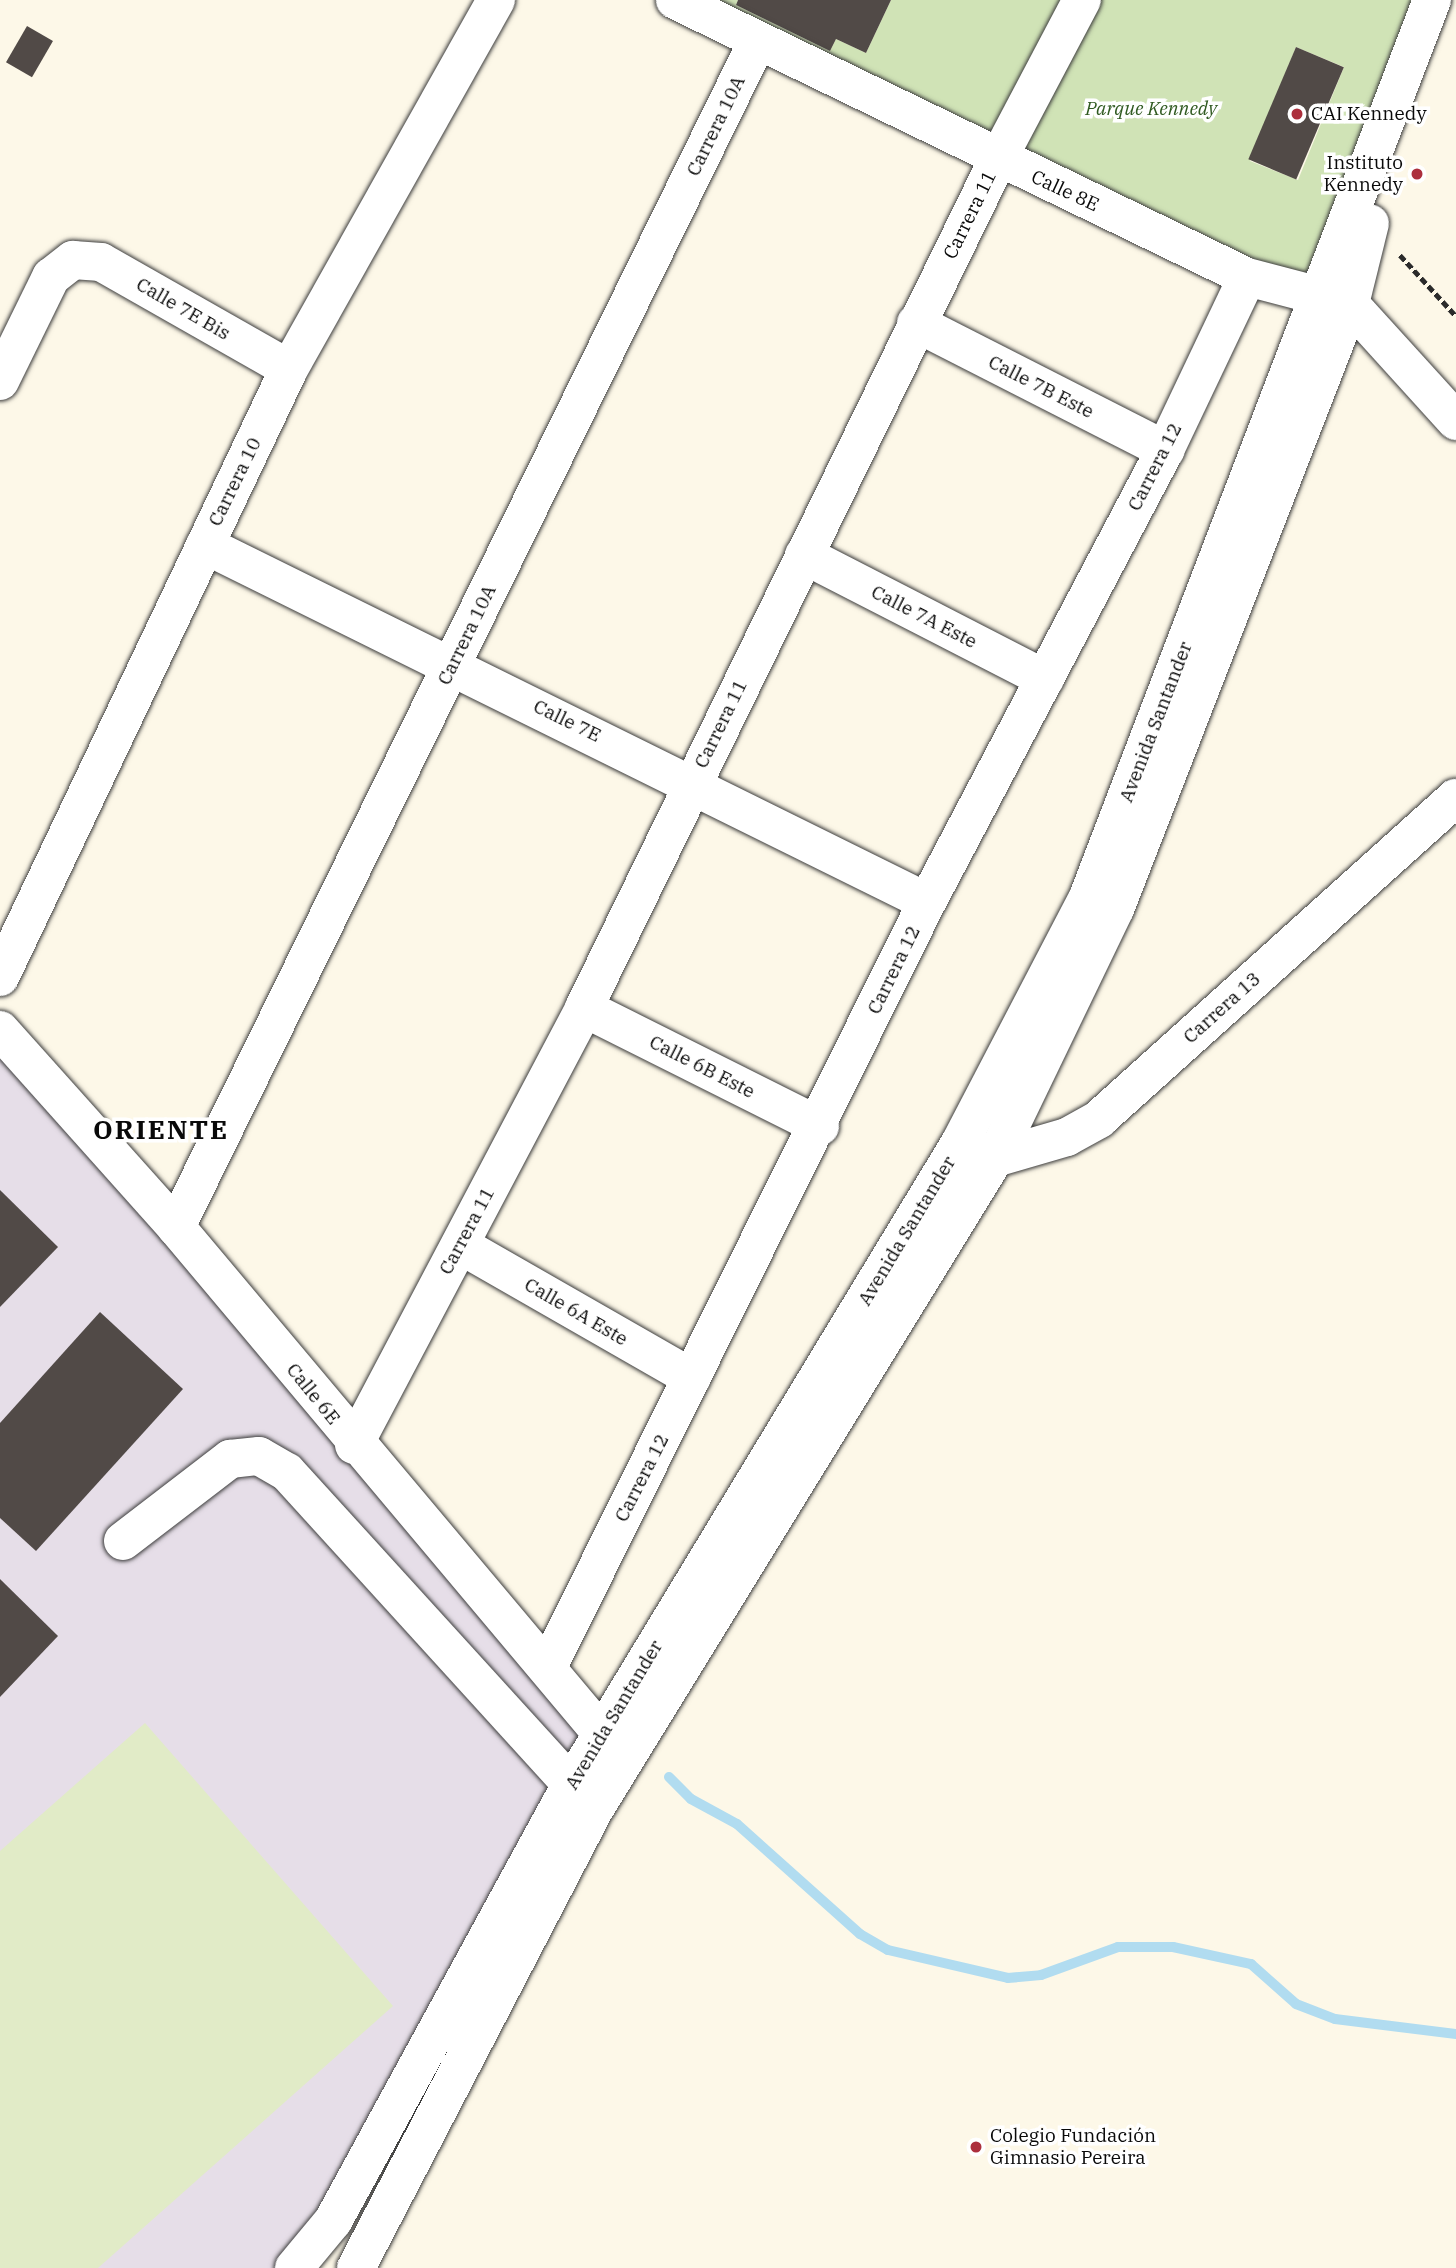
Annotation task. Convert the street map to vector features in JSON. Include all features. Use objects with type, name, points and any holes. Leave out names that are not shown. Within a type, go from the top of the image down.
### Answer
[{"type":"street","name":"Carrera 10","points":[[0,977],[289,369],[496,0]]},
{"type":"street","name":"Calle 8E","points":[[675,0],[998,159],[1247,277],[1336,300]]},
{"type":"street","name":"Carrera 11","points":[[354,1445],[584,1008],[916,323],[1082,0]]},
{"type":"street","name":"Avenida Santander","points":[[614,1745],[995,1158],[1115,909],[1336,300],[1348,213],[1385,126],[1432,0]]},
{"type":"street","name":"Carrera 10A","points":[[176,1227],[757,42]]},
{"type":"street","name":"Avenida Santander","points":[[294,2268],[333,2221],[614,1745],[960,1143],[1088,897],[1336,300],[1371,223],[1385,126]]},
{"type":"street","name":"Calle 7E Bis","points":[[0,381],[51,277],[73,260],[101,262],[289,369]]},
{"type":"street","name":"Carrera 12","points":[[548,1667],[820,1126],[927,902],[1165,450],[1247,277]]},
{"type":"street","points":[[1336,300],[1456,421]]},
{"type":"street","name":"Calle 7B Este","points":[[916,323],[1165,450]]},
{"type":"street","name":"Calle 7E","points":[[205,545],[453,664],[927,902]]},
{"type":"street","name":"Calle 7A Este","points":[[804,555],[1045,679]]},
{"type":"street","name":"Carrera 13","points":[[995,1158],[1067,1137],[1098,1119],[1456,798]]},
{"type":"street","name":"Calle 6B Este","points":[[584,1008],[820,1126]]},
{"type":"street","name":"Calle 6E","points":[[0,1030],[176,1227],[354,1445],[614,1745]]},
{"type":"street","points":[[960,1143],[995,1158]]},
{"type":"street","name":"Calle 6A Este","points":[[460,1245],[692,1378]]},
{"type":"street","points":[[123,1541],[230,1459],[260,1456],[286,1472],[583,1798]]},
{"type":"street","name":"Avenida Santander","points":[[356,2268],[583,1798]]},
{"type":"path","points":[[1371,223],[1456,316]]},
{"type":"shaded area","points":[[0,1030],[603,1732],[294,2268],[0,2268]]},
{"type":"green space","name":"Parque Kennedy","points":[[675,0],[738,0],[736,5],[830,51],[836,39],[866,53],[891,0],[1432,0],[1322,296]],"holes":[[[1296,47],[1344,67],[1298,180],[1250,161]]]},
{"type":"green space","points":[[145,1723],[393,2006],[98,2268],[0,2268],[0,1851]]},
{"type":"building","points":[[738,0],[891,0],[866,53],[836,39],[830,51],[736,5]]},
{"type":"building","points":[[27,26],[53,41],[32,77],[6,62]]},
{"type":"building","name":"CAI Kennedy","points":[[1296,47],[1344,67],[1296,180],[1248,159]]},
{"type":"building","points":[[0,1190],[58,1247],[0,1307]]},
{"type":"building","points":[[100,1312],[183,1389],[36,1551],[0,1518],[0,1423]]},
{"type":"building","points":[[0,1579],[58,1636],[0,1697]]},
{"type":"waterway","points":[[669,1777],[691,1799],[737,1824],[860,1934],[888,1950],[1008,1978],[1041,1975],[1118,1947],[1173,1947],[1251,1964],[1296,2004],[1335,2019],[1456,2034]]},
{"type":"place","name":"CAI Kennedy","points":[[1297,114]]},
{"type":"place","name":"Instituto Kennedy","points":[[1417,174]]},
{"type":"place","name":"Colegio Fundación Gimnasio Pereira","points":[[976,2147]]},
{"type":"district","name":"ORIENTE","points":[[161,1130]]}]
